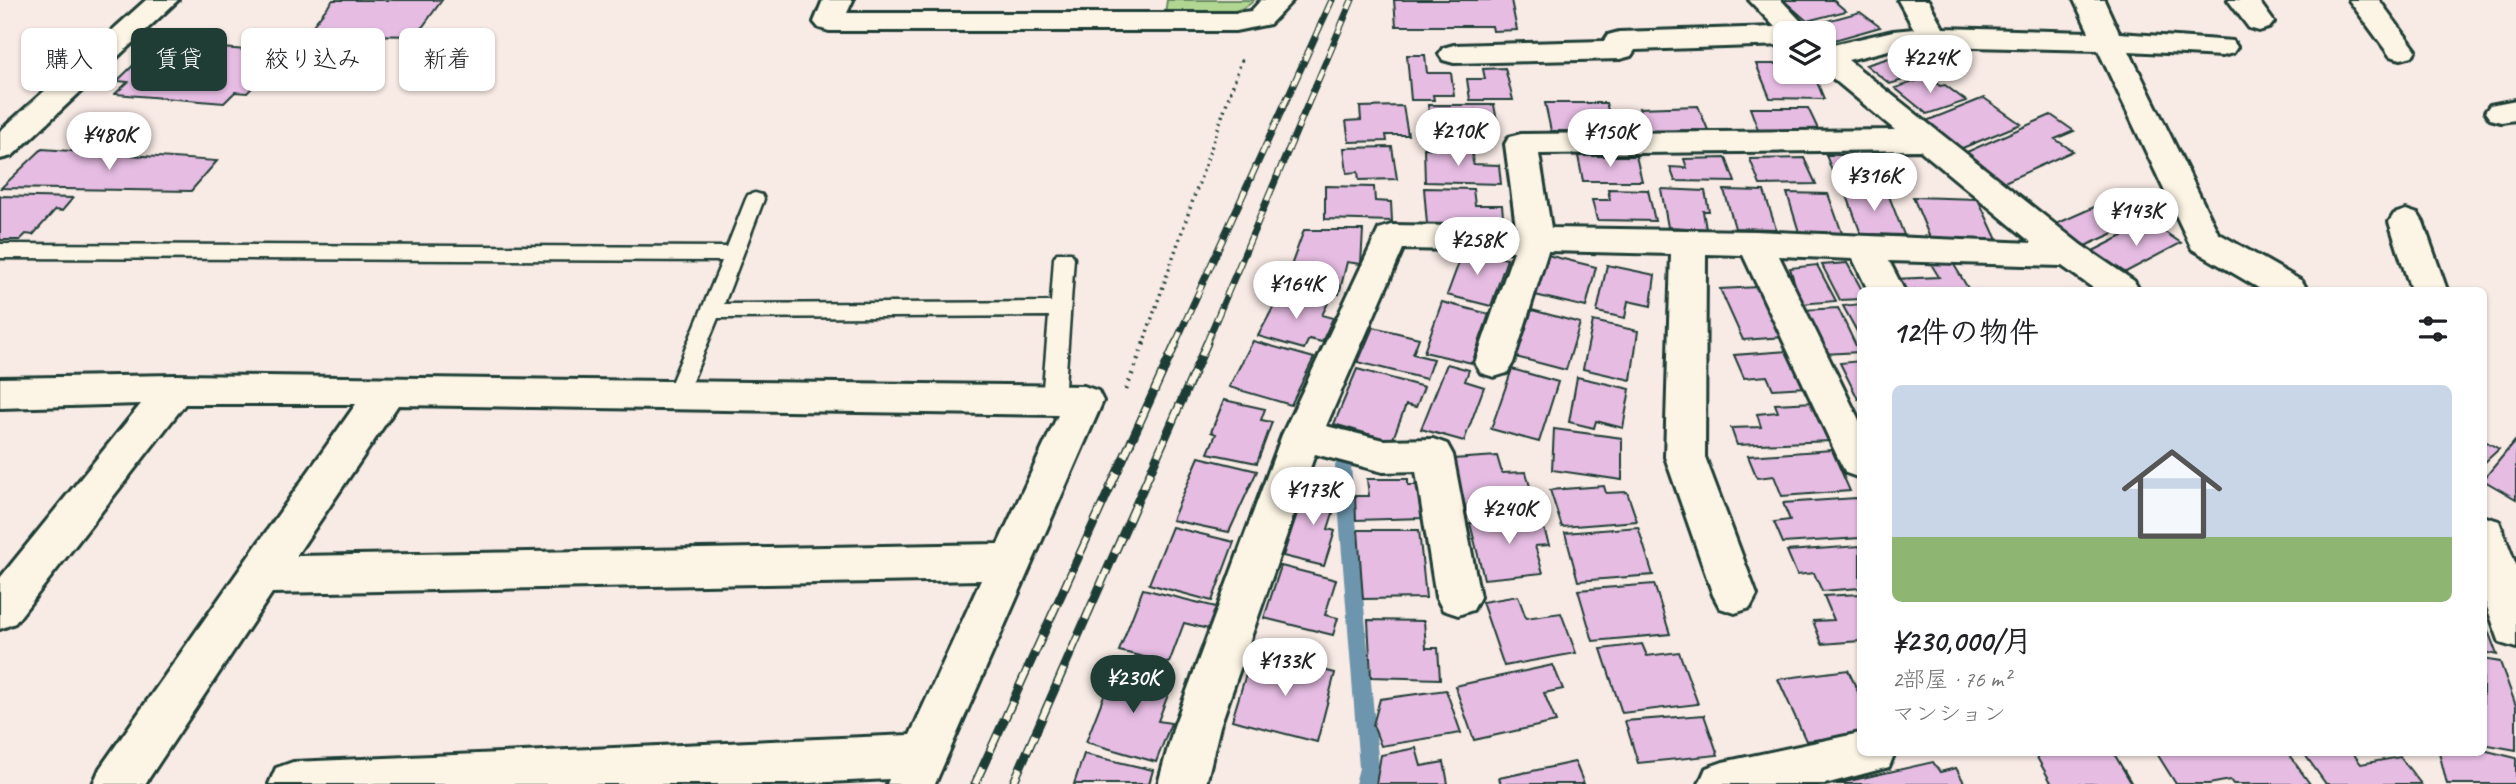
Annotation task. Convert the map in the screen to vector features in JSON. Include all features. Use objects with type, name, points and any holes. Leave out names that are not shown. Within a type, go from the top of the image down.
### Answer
[{"type":"street","points":[[0,149],[163,0]]},
{"type":"street","points":[[838,0],[829,22],[1235,22],[1269,9]]},
{"type":"street","points":[[1763,0],[1785,21]]},
{"type":"street","points":[[1913,0],[1933,37]]},
{"type":"street","points":[[2089,0],[2204,241],[2284,287]]},
{"type":"street","points":[[2364,0],[2401,50]]},
{"type":"street","points":[[1454,54],[1620,50],[1619,41],[1773,36]]},
{"type":"street","points":[[1836,54],[1893,40],[1933,37],[2222,47]]},
{"type":"street","points":[[1836,67],[2069,254],[2117,287]]},
{"type":"street","points":[[1494,363],[1535,239],[1521,144],[1925,140]]},
{"type":"street","points":[[2406,222],[2427,287]]},
{"type":"street","points":[[1182,784],[1197,726],[1302,435],[1391,237],[1755,243],[2035,255],[2069,254]]},
{"type":"street","points":[[1689,242],[1685,457],[1734,594]]},
{"type":"street","points":[[1755,243],[1857,456]]},
{"type":"street","points":[[1864,247],[1884,287]]},
{"type":"street","points":[[0,610],[175,389]]},
{"type":"street","points":[[0,393],[175,389],[387,390],[1069,401],[1011,562],[917,770],[293,784]]},
{"type":"street","points":[[117,784],[387,390]]},
{"type":"street","points":[[1302,435],[1383,456],[1433,455],[1458,597]]},
{"type":"street","points":[[2487,535],[2516,551]]},
{"type":"street","points":[[2487,542],[2516,629]]},
{"type":"street","points":[[260,575],[1011,562]]},
{"type":"street","points":[[1723,784],[1857,755]]},
{"type":"lane","points":[[677,396],[755,199]]},
{"type":"lane","points":[[0,251],[734,254]]},
{"type":"lane","points":[[1064,258],[1060,309],[1069,401]]},
{"type":"lane","points":[[712,312],[1060,309]]},
{"type":"path","points":[[1069,401],[1128,389],[1250,36],[1269,9]]},
{"type":"green space","points":[[1167,0],[1254,0],[1237,10],[1199,15],[1165,14]]},
{"type":"building","points":[[333,0],[442,0],[422,28],[399,28],[399,36],[385,35],[385,28],[311,28]]},
{"type":"building","points":[[1394,0],[1511,0],[1517,30],[1493,31],[1492,26],[1396,26]]},
{"type":"building","points":[[1783,0],[1833,0],[1846,11],[1807,21]]},
{"type":"building","points":[[1860,12],[1880,27],[1836,40],[1836,21],[1827,21]]},
{"type":"building","points":[[227,49],[241,50],[241,91],[249,91],[235,92],[224,103],[115,94],[128,82],[117,81],[131,67],[131,91],[227,91]]},
{"type":"building","points":[[1919,49],[1943,68],[1890,84],[1866,65]]},
{"type":"building","points":[[1407,55],[1425,55],[1427,73],[1451,73],[1454,95],[1433,95],[1434,100],[1411,100]]},
{"type":"building","points":[[1756,64],[1773,64],[1773,84],[1818,84],[1824,99],[1770,98]]},
{"type":"building","points":[[1505,68],[1513,100],[1470,100],[1467,79],[1485,79],[1483,69]]},
{"type":"building","points":[[1928,77],[1940,86],[1945,85],[1966,101],[1927,114],[1895,88]]},
{"type":"building","points":[[1984,98],[2021,124],[1955,151],[1925,129],[1933,127],[1926,121]]},
{"type":"building","points":[[1545,103],[1606,103],[1614,131],[1551,131]]},
{"type":"building","points":[[1428,105],[1494,105],[1499,131],[1431,132]]},
{"type":"building","points":[[1403,106],[1408,135],[1386,135],[1387,141],[1349,142],[1346,121],[1361,120],[1360,107]]},
{"type":"building","points":[[1698,106],[1708,130],[1647,131],[1639,108]]},
{"type":"building","points":[[1750,108],[1808,108],[1819,131],[1759,132]]},
{"type":"building","points":[[2051,115],[2074,131],[2055,139],[2073,151],[2000,184],[1960,155]]},
{"type":"building","points":[[1392,147],[1397,179],[1359,180],[1358,172],[1347,173],[1344,148]]},
{"type":"building","points":[[1424,148],[1472,149],[1473,164],[1499,165],[1501,184],[1425,182]]},
{"type":"building","points":[[42,149],[217,161],[191,191],[1,188]]},
{"type":"building","points":[[1826,155],[1850,155],[1855,166],[1898,167],[1906,185],[1837,184]]},
{"type":"building","points":[[1578,156],[1636,156],[1642,181],[1583,181]]},
{"type":"building","points":[[1726,158],[1735,182],[1675,181],[1670,167],[1687,168],[1684,159]]},
{"type":"building","points":[[1804,158],[1816,184],[1760,185],[1750,159]]},
{"type":"building","points":[[1325,186],[1374,187],[1375,201],[1391,202],[1392,221],[1325,219]]},
{"type":"building","points":[[1424,188],[1473,189],[1475,205],[1502,205],[1504,226],[1427,224]]},
{"type":"building","points":[[1608,189],[1648,190],[1655,221],[1597,220],[1592,200],[1610,200]]},
{"type":"building","points":[[1661,189],[1705,191],[1709,211],[1703,211],[1706,229],[1668,227]]},
{"type":"building","points":[[1724,190],[1764,191],[1776,229],[1735,228]]},
{"type":"building","points":[[1845,190],[1887,191],[1904,235],[1861,234]]},
{"type":"building","points":[[1787,193],[1828,194],[1842,233],[1799,232]]},
{"type":"building","points":[[0,196],[73,198],[62,211],[55,210],[33,235],[26,234],[20,240],[0,240]]},
{"type":"building","points":[[1913,197],[1978,199],[1997,240],[1930,238]]},
{"type":"building","points":[[2117,197],[2147,218],[2085,246],[2056,224]]},
{"type":"building","points":[[2150,222],[2181,243],[2122,274],[2091,252]]},
{"type":"building","points":[[1304,230],[1363,230],[1361,264],[1347,262],[1339,294],[1284,285]]},
{"type":"building","points":[[1464,249],[1507,259],[1491,306],[1447,295]]},
{"type":"building","points":[[1547,255],[1596,267],[1586,307],[1535,295]]},
{"type":"building","points":[[1847,263],[1860,287],[1857,287],[1857,299],[1840,300],[1822,265]]},
{"type":"building","points":[[1953,263],[1967,287],[1899,287],[1895,279],[1939,277],[1931,264]]},
{"type":"building","points":[[1607,265],[1655,275],[1651,306],[1628,301],[1625,318],[1597,312]]},
{"type":"building","points":[[1817,265],[1836,301],[1801,304],[1790,268]]},
{"type":"building","points":[[1759,287],[1784,337],[1743,340],[1720,289]]},
{"type":"building","points":[[1282,291],[1328,303],[1322,315],[1333,318],[1322,342],[1309,339],[1304,349],[1258,336]]},
{"type":"building","points":[[1442,302],[1489,314],[1472,363],[1424,352]]},
{"type":"building","points":[[1857,304],[1857,332],[1843,306]]},
{"type":"building","points":[[1838,308],[1857,352],[1824,354],[1804,310]]},
{"type":"building","points":[[1532,310],[1580,323],[1566,370],[1516,357]]},
{"type":"building","points":[[1593,321],[1638,331],[1631,380],[1583,369]]},
{"type":"building","points":[[1373,327],[1419,338],[1413,354],[1433,359],[1426,379],[1358,362]]},
{"type":"building","points":[[1253,341],[1314,358],[1291,405],[1229,387]]},
{"type":"building","points":[[1788,351],[1806,387],[1773,389],[1767,376],[1744,378],[1734,355]]},
{"type":"building","points":[[1857,361],[1857,397],[1840,363]]},
{"type":"building","points":[[1447,364],[1469,370],[1465,381],[1484,387],[1464,441],[1421,429]]},
{"type":"building","points":[[1357,369],[1424,387],[1416,407],[1406,405],[1392,441],[1334,424]]},
{"type":"building","points":[[1512,369],[1558,382],[1539,442],[1491,429]]},
{"type":"building","points":[[1577,377],[1630,389],[1623,428],[1596,421],[1594,428],[1569,422]]},
{"type":"building","points":[[1224,400],[1265,409],[1261,420],[1272,422],[1257,463],[1208,453],[1216,434],[1211,432]]},
{"type":"building","points":[[1815,402],[1831,441],[1737,445],[1731,428],[1761,427],[1757,414],[1778,412],[1775,404]]},
{"type":"building","points":[[1554,429],[1622,438],[1622,480],[1552,470]]},
{"type":"building","points":[[2515,441],[2516,499],[2487,482],[2487,475]]},
{"type":"building","points":[[2487,442],[2499,449],[2487,460]]},
{"type":"building","points":[[1832,450],[1850,491],[1782,496],[1774,476],[1757,478],[1748,456]]},
{"type":"building","points":[[1497,456],[1502,473],[1526,472],[1535,505],[1466,510],[1453,459]]},
{"type":"building","points":[[1199,457],[1257,471],[1229,532],[1172,520]]},
{"type":"building","points":[[1367,479],[1408,479],[1408,485],[1419,485],[1423,518],[1356,520],[1355,496],[1369,496]]},
{"type":"building","points":[[1306,486],[1339,494],[1328,529],[1335,531],[1324,566],[1283,556]]},
{"type":"building","points":[[1604,486],[1606,493],[1627,492],[1637,521],[1562,527],[1550,490]]},
{"type":"building","points":[[1856,498],[1857,538],[1783,543],[1774,522],[1790,520],[1783,503]]},
{"type":"building","points":[[1540,516],[1549,545],[1535,546],[1543,573],[1484,579],[1470,523]]},
{"type":"building","points":[[1172,527],[1234,542],[1212,601],[1149,584]]},
{"type":"building","points":[[1638,527],[1653,575],[1578,581],[1565,533]]},
{"type":"building","points":[[1358,530],[1419,530],[1426,598],[1363,599]]},
{"type":"building","points":[[1857,546],[1857,588],[1822,591],[1814,573],[1797,575],[1787,551]]},
{"type":"building","points":[[1281,566],[1336,580],[1325,615],[1338,618],[1333,635],[1264,618]]},
{"type":"building","points":[[1654,584],[1670,634],[1593,641],[1578,590]]},
{"type":"building","points":[[1143,589],[1216,607],[1208,629],[1184,623],[1169,663],[1119,651]]},
{"type":"building","points":[[1857,594],[1857,641],[1822,644],[1813,621],[1834,620],[1824,596]]},
{"type":"building","points":[[1518,596],[1526,618],[1561,613],[1576,653],[1504,666],[1482,602]]},
{"type":"building","points":[[1368,620],[1424,621],[1426,648],[1438,648],[1440,679],[1371,677]]},
{"type":"building","points":[[2487,628],[2497,655],[2487,653]]},
{"type":"building","points":[[1642,644],[1647,656],[1679,652],[1698,704],[1622,713],[1601,649]]},
{"type":"building","points":[[1263,655],[1335,673],[1317,742],[1232,720],[1246,674],[1256,677]]},
{"type":"building","points":[[2487,660],[2500,662],[2516,706],[2516,750],[2487,745]]},
{"type":"building","points":[[1553,665],[1563,689],[1544,693],[1556,722],[1474,740],[1455,686]]},
{"type":"building","points":[[1115,667],[1174,679],[1158,721],[1171,723],[1156,762],[1086,742]]},
{"type":"building","points":[[1848,670],[1857,690],[1857,734],[1806,741],[1778,679]]},
{"type":"building","points":[[1446,690],[1461,733],[1381,746],[1373,725],[1380,699]]},
{"type":"building","points":[[1704,715],[1718,755],[1638,763],[1625,721]]},
{"type":"building","points":[[1416,748],[1421,766],[1444,762],[1448,784],[1376,784],[1381,755]]},
{"type":"building","points":[[2487,751],[2516,758],[2516,784],[2447,784],[2440,756],[2487,756]]},
{"type":"building","points":[[1084,754],[1153,770],[1149,784],[1074,784]]},
{"type":"building","points":[[2036,756],[2115,756],[2132,784],[2052,784]]},
{"type":"building","points":[[2158,756],[2290,756],[2310,784],[2233,784],[2230,780],[2209,784],[2176,784]]},
{"type":"building","points":[[2306,756],[2355,756],[2361,764],[2400,757],[2421,784],[2326,784]]},
{"type":"building","points":[[1575,762],[1584,784],[1501,784],[1499,778]]},
{"type":"building","points":[[1933,762],[1940,772],[1956,768],[1965,784],[1836,784]]},
{"type":"waterway","points":[[1343,466],[1369,768],[1365,784]]},
{"type":"railway","points":[[1175,344],[1332,0]]},
{"type":"railway","points":[[1206,344],[1352,0]]},
{"type":"railway","points":[[975,784],[1176,343]]},
{"type":"railway","points":[[1013,784],[1207,343]]}]
